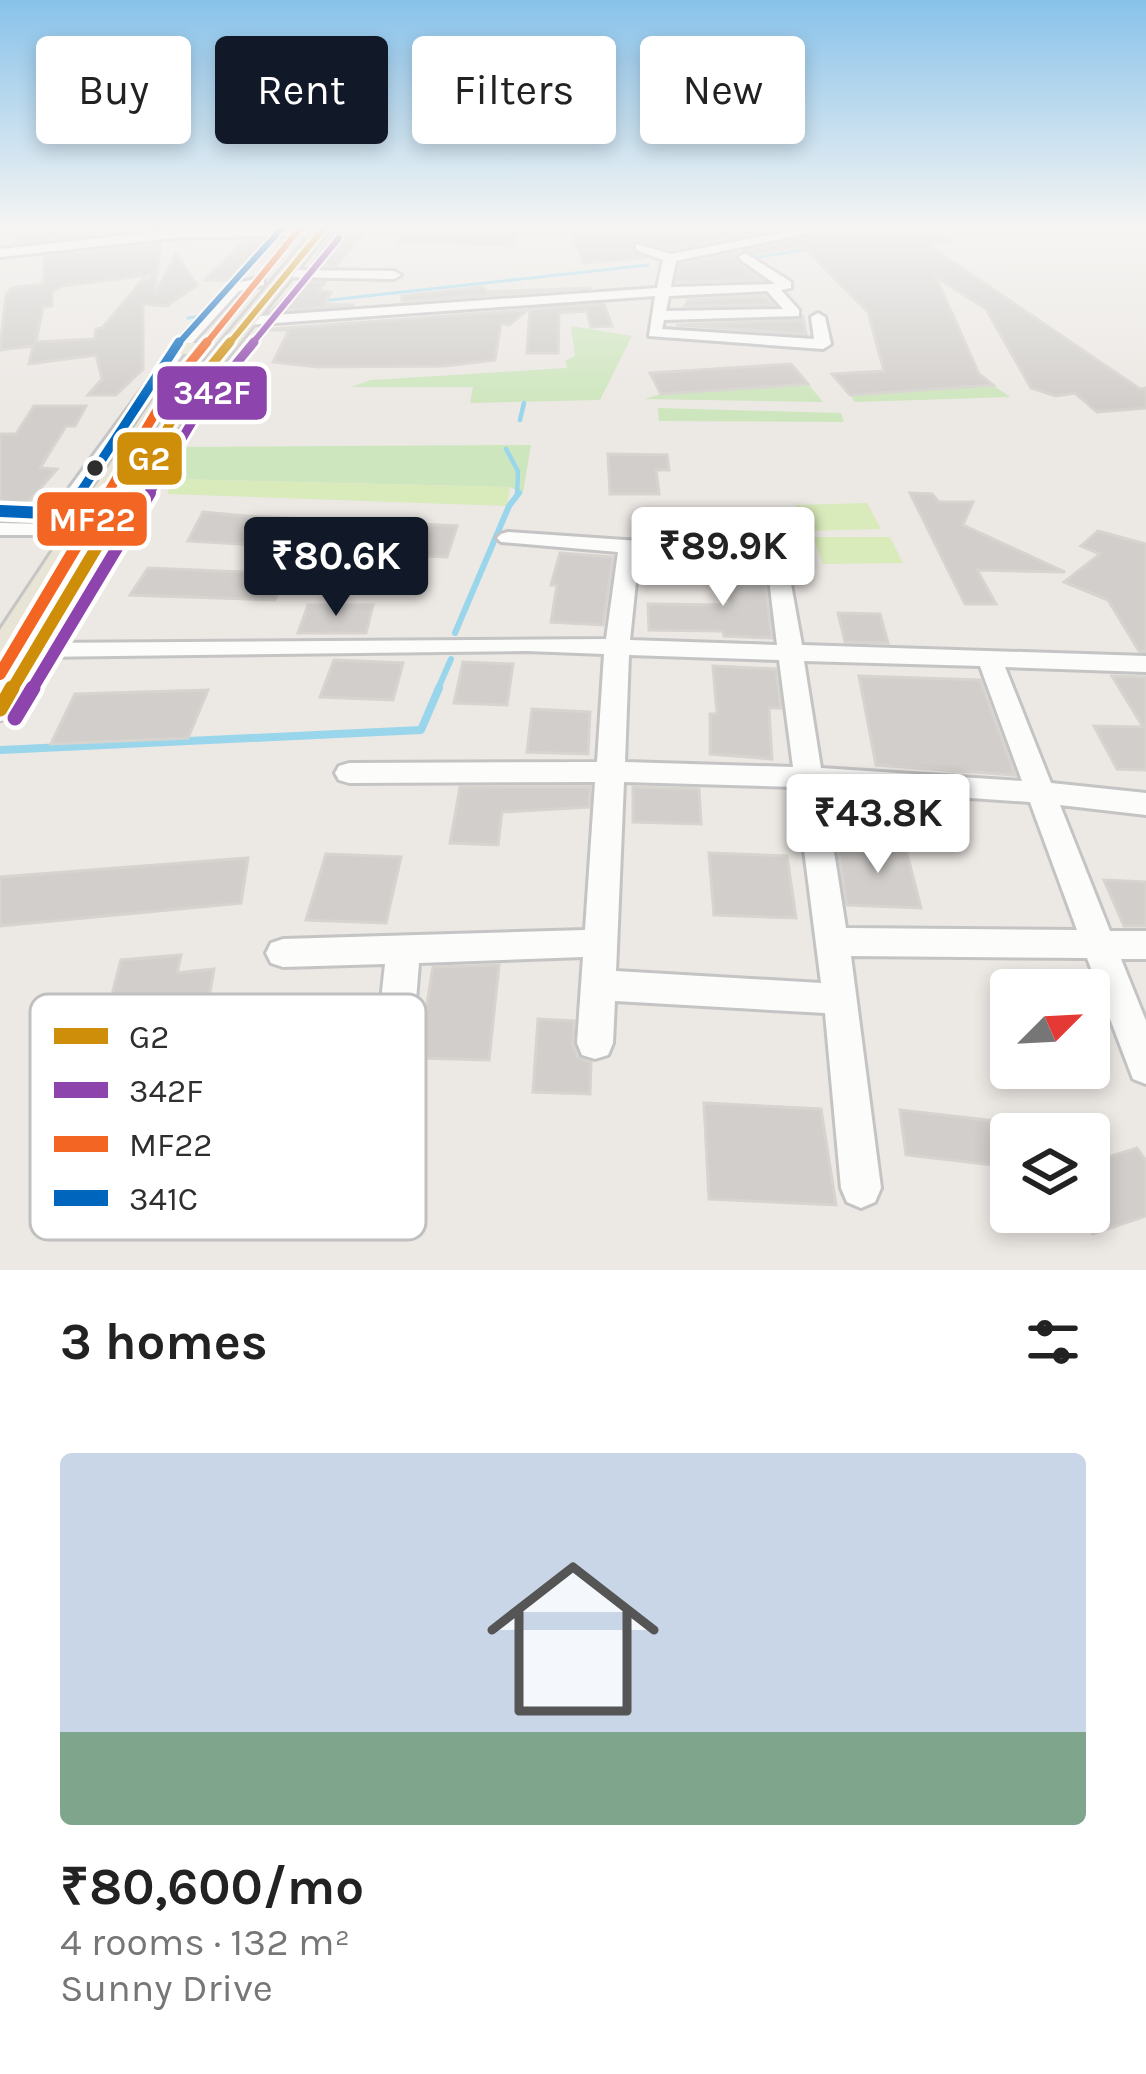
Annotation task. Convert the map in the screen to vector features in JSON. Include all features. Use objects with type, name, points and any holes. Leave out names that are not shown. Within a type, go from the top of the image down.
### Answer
[{"type":"main road","points":[[0,709],[37,650],[155,425],[188,349],[254,286]]},
{"type":"main road","points":[[0,653],[63,531],[276,286]]},
{"type":"street","points":[[660,286],[657,336],[823,344],[818,317]]},
{"type":"street","points":[[246,321],[777,286]]},
{"type":"street","points":[[657,316],[794,313],[771,287]]},
{"type":"street","points":[[0,529],[63,531],[188,349]]},
{"type":"street","points":[[508,538],[777,556],[795,654],[806,780],[841,999],[861,1188]]},
{"type":"street","points":[[595,1043],[617,648],[629,549]]},
{"type":"street","points":[[37,650],[526,644],[1146,664]]},
{"type":"street","points":[[990,661],[1146,1067]]},
{"type":"street","points":[[349,773],[610,770],[1044,792],[1146,805]]},
{"type":"street","points":[[832,942],[1146,945]]},
{"type":"street","points":[[283,953],[600,943]]},
{"type":"street","points":[[399,994],[403,949]]},
{"type":"street","points":[[598,985],[841,999]]},
{"type":"green space","points":[[571,326],[632,336],[600,400],[470,403],[473,387],[350,387],[371,380],[567,368],[565,361],[575,356]]},
{"type":"green space","points":[[808,384],[823,402],[644,399],[661,394]]},
{"type":"green space","points":[[993,385],[1010,397],[855,402],[850,395]]},
{"type":"green space","points":[[658,408],[841,413],[844,422],[659,421]]},
{"type":"green space","points":[[531,445],[523,493],[510,487],[168,479],[182,447]]},
{"type":"green space","points":[[168,479],[510,487],[507,506],[168,494]]},
{"type":"green space","points":[[867,503],[881,529],[806,531],[795,505]]},
{"type":"green space","points":[[813,537],[890,537],[903,563],[823,564]]},
{"type":"building","points":[[62,286],[52,292],[52,306],[43,307],[36,342],[95,339],[96,329],[102,328],[137,286],[155,286],[154,295],[159,286],[195,286],[167,306],[143,304],[143,369],[116,395],[88,395],[102,379],[96,355],[29,364],[33,346],[0,350],[11,288]]},
{"type":"building","points":[[297,286],[322,286],[319,291],[331,292],[325,304],[354,305],[271,311]]},
{"type":"building","points":[[842,286],[940,286],[979,374],[993,385],[850,395],[832,374],[884,371],[868,312]]},
{"type":"building","points":[[950,286],[989,286],[1140,389],[1146,388],[1146,408],[1097,412],[1075,393],[1056,396],[1031,388],[986,309]]},
{"type":"building","points":[[483,287],[487,292],[592,288],[402,301],[402,296]]},
{"type":"building","points":[[765,296],[773,305],[685,306],[688,300]]},
{"type":"building","points":[[604,304],[612,326],[591,327],[587,311],[559,313],[558,353],[527,353],[530,309]]},
{"type":"building","points":[[527,310],[509,325],[501,323],[495,360],[445,366],[318,367],[273,362],[289,330],[260,330]]},
{"type":"building","points":[[803,317],[806,334],[676,325],[799,320]]},
{"type":"building","points":[[791,364],[808,384],[661,394],[650,373]]},
{"type":"building","points":[[34,406],[86,406],[75,426],[66,426],[40,468],[57,469],[23,508],[0,508],[0,434],[16,434]]},
{"type":"building","points":[[608,454],[667,455],[669,470],[656,470],[659,494],[610,494]]},
{"type":"building","points":[[910,493],[932,494],[939,502],[973,502],[963,525],[1065,572],[977,570],[996,604],[965,604]]},
{"type":"building","points":[[203,512],[457,526],[447,557],[315,551],[295,593],[279,592],[275,600],[130,595],[148,568],[270,573],[271,546],[188,541]]},
{"type":"building","points":[[1098,531],[1146,544],[1146,652],[1139,651],[1108,600],[1064,582],[1100,554],[1081,546]]},
{"type":"building","points":[[560,553],[613,557],[603,625],[551,622],[557,585],[551,585]]},
{"type":"building","points":[[727,564],[763,566],[772,638],[724,636],[723,631],[649,630],[648,604],[729,605]]},
{"type":"building","points":[[308,605],[373,605],[366,633],[298,633]]},
{"type":"building","points":[[838,613],[880,614],[888,643],[845,642]]},
{"type":"building","points":[[334,660],[403,663],[393,700],[320,697]]},
{"type":"building","points":[[463,662],[513,664],[507,705],[454,703]]},
{"type":"building","points":[[713,666],[776,669],[781,708],[769,708],[772,759],[710,754],[710,714],[717,714]]},
{"type":"building","points":[[859,676],[980,680],[1015,775],[876,765]]},
{"type":"building","points":[[1112,676],[1146,677],[1146,770],[1117,769],[1094,726],[1143,727]]},
{"type":"building","points":[[208,690],[188,738],[51,744],[75,694]]},
{"type":"building","points":[[532,709],[590,712],[588,754],[527,752]]},
{"type":"building","points":[[460,787],[590,787],[589,807],[502,812],[498,845],[450,843]]},
{"type":"building","points":[[633,787],[699,789],[701,824],[633,822]]},
{"type":"building","points":[[837,843],[905,846],[921,908],[847,905]]},
{"type":"building","points":[[709,853],[787,856],[796,918],[714,915]]},
{"type":"building","points":[[326,854],[401,857],[386,923],[306,920]]},
{"type":"building","points":[[248,858],[241,903],[0,926],[0,877]]},
{"type":"building","points":[[1104,880],[1146,882],[1146,926],[1124,926]]},
{"type":"building","points":[[181,955],[177,973],[214,969],[210,994],[112,994],[121,960]]},
{"type":"building","points":[[499,965],[489,1060],[426,1058],[426,1009],[433,967]]},
{"type":"building","points":[[538,1019],[574,1021],[573,1045],[578,1057],[591,1062],[590,1094],[533,1092]]},
{"type":"building","points":[[704,1103],[821,1109],[836,1205],[709,1199]]},
{"type":"building","points":[[900,1110],[990,1120],[990,1165],[906,1155]]},
{"type":"building","points":[[1137,1148],[1146,1161],[1146,1216],[1110,1228],[1110,1156]]},
{"type":"waterway","points":[[321,301],[455,286]]},
{"type":"waterway","points":[[188,318],[201,316]]},
{"type":"waterway","points":[[520,420],[524,403]]},
{"type":"waterway","points":[[506,449],[518,471],[517,496]]},
{"type":"waterway","points":[[455,633],[517,496]]},
{"type":"waterway","points":[[437,691],[451,659]]},
{"type":"waterway","points":[[1,750],[421,730],[439,688]]},
{"type":"transit line","name":"341C","points":[[1,511],[67,514],[182,338],[229,286]]},
{"type":"transit line","name":"MF22","points":[[0,674],[172,385],[253,286]]},
{"type":"transit line","name":"G2","points":[[0,709],[187,395],[276,286]]},
{"type":"transit line","name":"342F","points":[[15,718],[202,405],[299,286]]}]
